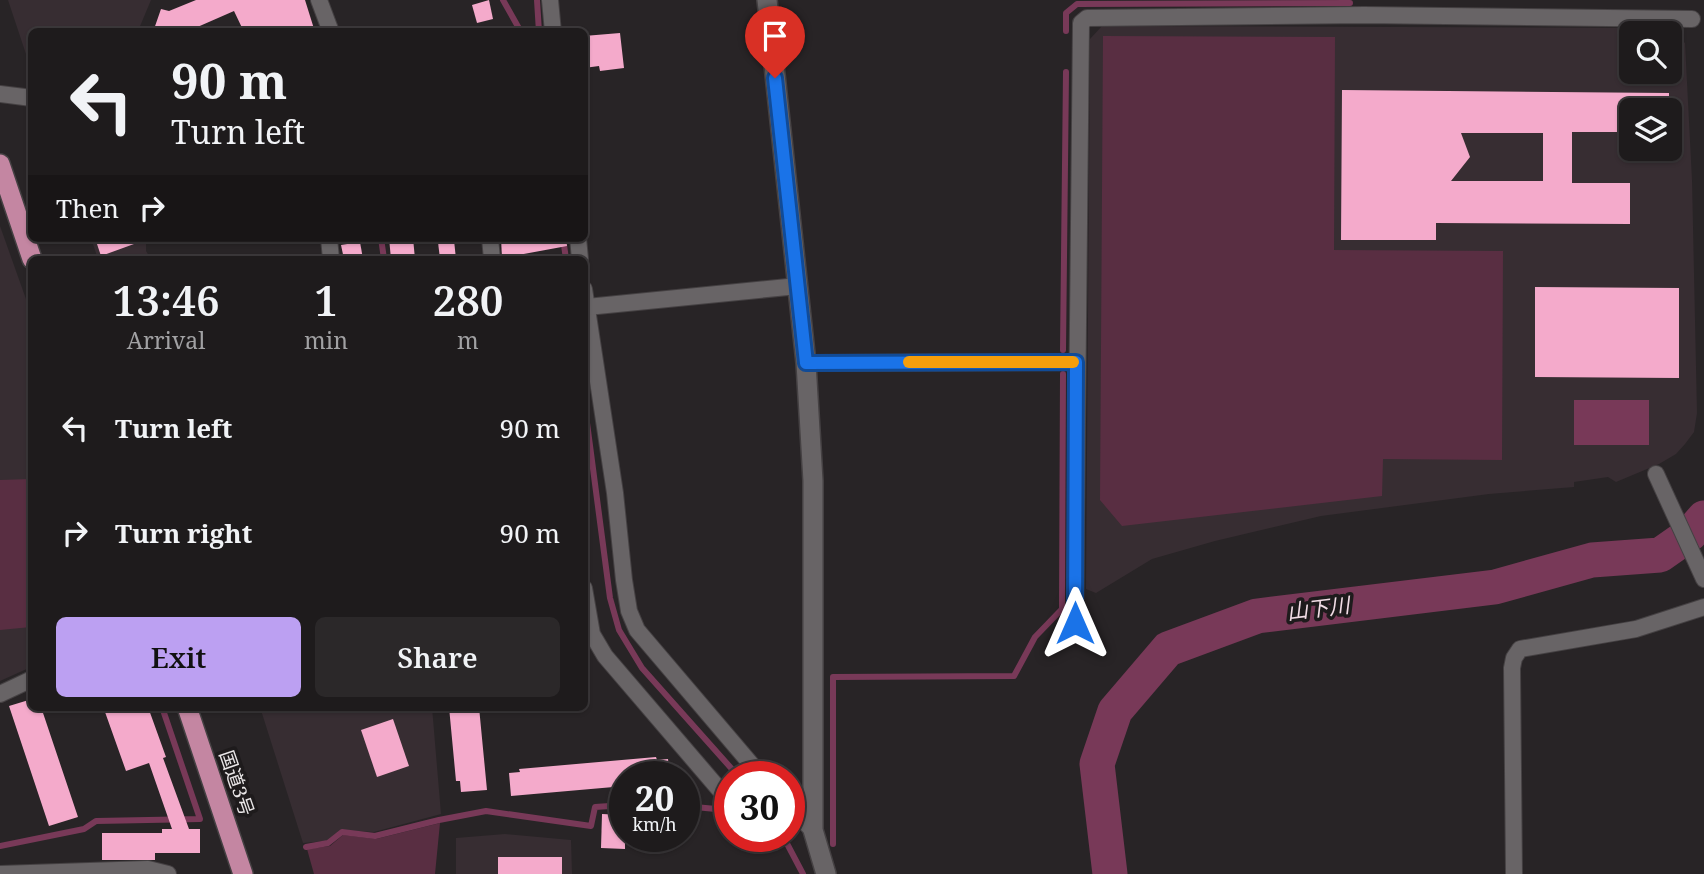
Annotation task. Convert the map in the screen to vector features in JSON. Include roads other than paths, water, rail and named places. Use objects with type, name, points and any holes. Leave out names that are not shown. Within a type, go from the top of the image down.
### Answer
[{"type":"highway","points":[[0,164],[7,206],[31,256]]},
{"type":"highway","name":"国道3号","points":[[188,711],[243,874]]},
{"type":"street","points":[[319,0],[330,28]]},
{"type":"street","points":[[550,0],[553,28]]},
{"type":"street","points":[[766,0],[806,363],[813,481],[804,761]]},
{"type":"street","points":[[1075,623],[1081,23],[1087,18],[1364,7],[1692,19]]},
{"type":"street","points":[[0,94],[28,98]]},
{"type":"street","points":[[588,307],[798,286]]},
{"type":"street","points":[[588,314],[615,493],[629,611],[637,630],[748,761]]},
{"type":"street","points":[[806,363],[1076,362]]},
{"type":"street","points":[[1657,478],[1704,579]]},
{"type":"street","points":[[1514,874],[1512,668],[1520,649],[1636,629],[1704,607]]},
{"type":"street","points":[[588,611],[592,634],[605,656],[714,783]]},
{"type":"street","points":[[0,694],[28,681]]},
{"type":"street","points":[[805,832],[826,874]]},
{"type":"street","points":[[0,874],[148,869],[168,874]]},
{"type":"waterway","points":[[503,0],[519,28]]},
{"type":"waterway","points":[[537,0],[539,28]]},
{"type":"waterway","points":[[1066,31],[1066,13],[1077,4],[1350,3]]},
{"type":"waterway","points":[[1063,350],[1066,72]]},
{"type":"waterway","points":[[382,242],[384,256]]},
{"type":"waterway","points":[[564,242],[566,256]]},
{"type":"waterway","points":[[833,844],[833,677],[1014,676],[1035,637],[1062,609],[1063,374]]},
{"type":"waterway","points":[[588,430],[610,598],[619,630],[642,668],[725,761]]},
{"type":"waterway","name":"山下川","points":[[1110,874],[1097,764],[1115,711],[1168,649],[1257,616],[1495,587],[1592,560],[1660,555],[1690,534],[1704,518]]},
{"type":"waterway","points":[[0,846],[84,829],[96,821],[200,819],[163,711]]},
{"type":"waterway","points":[[306,847],[328,843],[342,832],[375,836],[486,811],[591,826],[595,807],[609,806]]},
{"type":"waterway","points":[[700,808],[714,809]]},
{"type":"waterway","points":[[791,852],[803,874]]}]
